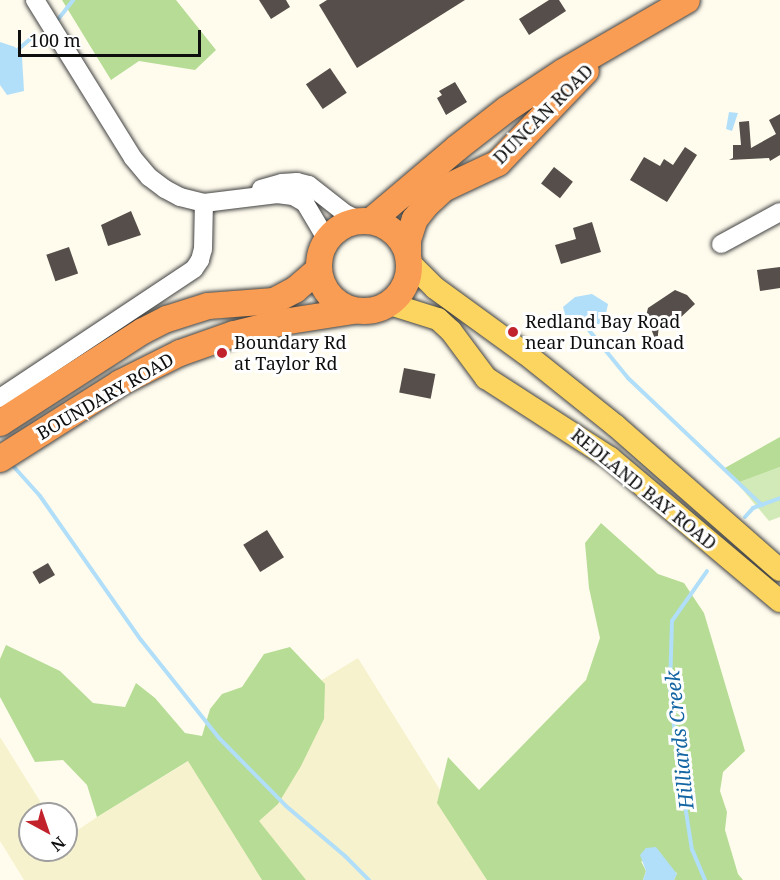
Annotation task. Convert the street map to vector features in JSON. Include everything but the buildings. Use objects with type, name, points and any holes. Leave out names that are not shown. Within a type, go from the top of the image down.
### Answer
[{"type":"highway","name":"DUNCAN ROAD","points":[[366,221],[507,109],[563,72],[687,0]]},
{"type":"highway","name":"DUNCAN ROAD","points":[[409,259],[408,240],[416,219],[430,200],[443,189],[498,163],[600,57],[643,27]]},
{"type":"highway","points":[[366,221],[395,232],[409,259],[405,286],[390,304],[379,310],[353,311],[343,307],[326,291],[319,269],[322,249],[327,240],[348,224],[366,221]]},
{"type":"highway","name":"BOUNDARY ROAD","points":[[0,423],[134,337],[167,319],[208,306],[274,301],[295,290],[319,269]]},
{"type":"highway","name":"BOUNDARY ROAD","points":[[0,459],[120,383],[180,353],[234,334],[353,311]]},
{"type":"main road","name":"REDLAND BAY ROAD","points":[[409,259],[435,288],[526,354],[616,426],[780,570]]},
{"type":"main road","name":"REDLAND BAY ROAD","points":[[390,304],[438,319],[451,331],[486,378],[610,458],[780,601]]},
{"type":"street","points":[[35,0],[138,164],[165,189],[204,203],[277,194],[292,196],[305,203],[327,240]]},
{"type":"street","points":[[204,203],[246,195],[282,183],[297,182],[319,190],[346,214],[366,221]]},
{"type":"street","points":[[0,398],[194,268],[200,260],[202,249],[204,203]]},
{"type":"street","points":[[721,244],[780,212]]},
{"type":"shaded area","points":[[358,658],[496,880],[24,880],[0,841],[0,737],[41,802],[18,802],[18,862],[78,862],[78,830]]},
{"type":"green space","points":[[62,0],[176,0],[216,50],[195,70],[139,61],[111,80]]},
{"type":"green space","points":[[780,437],[780,467],[737,483],[723,469]]},
{"type":"green space","points":[[780,467],[780,517],[769,521],[737,483]]},
{"type":"green space","points":[[601,523],[658,574],[684,583],[704,613],[745,751],[723,772],[720,791],[727,812],[725,830],[738,874],[743,880],[674,880],[677,873],[641,861],[646,871],[643,880],[487,880],[437,803],[448,757],[479,790],[586,680],[600,638],[589,588],[585,543]]},
{"type":"green space","points":[[6,645],[60,671],[93,703],[125,707],[136,683],[155,698],[185,733],[202,736],[210,709],[222,694],[242,687],[264,654],[290,647],[325,684],[324,719],[301,766],[278,804],[259,821],[306,880],[262,880],[188,761],[97,817],[87,785],[63,760],[35,762],[0,697],[0,659]]},
{"type":"water","points":[[0,42],[15,47],[22,57],[24,91],[7,95],[0,85]]},
{"type":"water","points":[[729,112],[738,113],[732,131],[726,129]]},
{"type":"water","points":[[592,294],[608,304],[605,318],[596,327],[579,330],[566,318],[563,307],[575,297]]},
{"type":"water","points":[[656,847],[677,874],[674,880],[643,880],[646,871],[640,855],[646,848]]},
{"type":"waterway","points":[[56,22],[73,0]]},
{"type":"waterway","points":[[14,53],[31,38]]},
{"type":"waterway","points":[[588,329],[628,378],[762,505]]},
{"type":"waterway","points":[[14,467],[40,496],[141,640],[219,738],[286,806],[345,856],[369,880]]},
{"type":"waterway","name":"Hilliards Creek","points":[[745,517],[753,508],[780,498]]},
{"type":"waterway","name":"Hilliards Creek","points":[[705,880],[692,850],[677,754],[670,688],[672,621],[707,571]]},
{"type":"place","name":"Redland Bay Road near Duncan Road","points":[[513,332]]},
{"type":"place","name":"Boundary Rd at Taylor Rd","points":[[222,353]]}]
